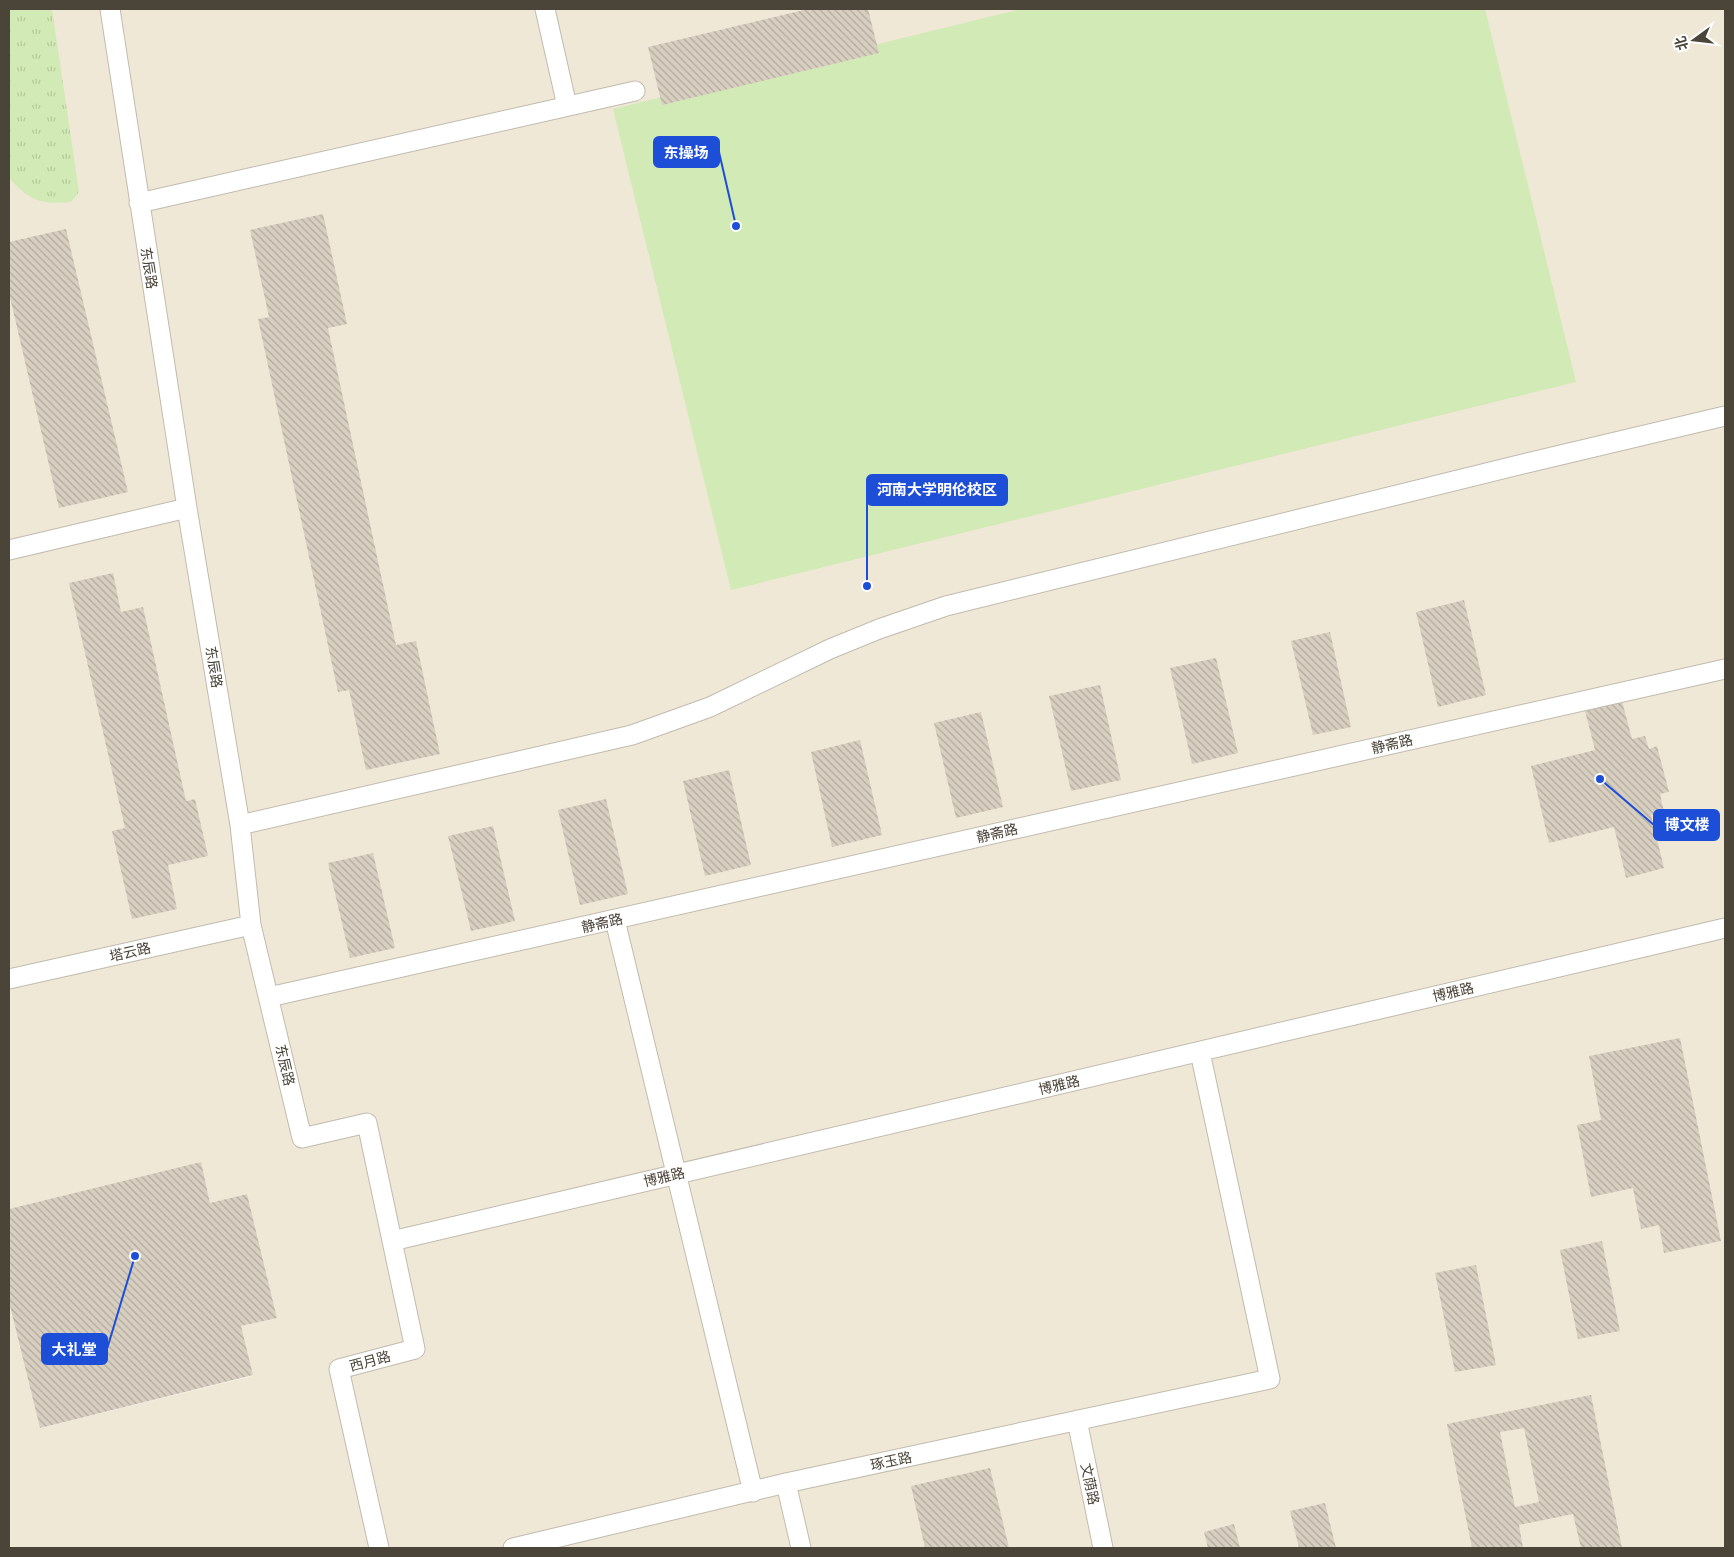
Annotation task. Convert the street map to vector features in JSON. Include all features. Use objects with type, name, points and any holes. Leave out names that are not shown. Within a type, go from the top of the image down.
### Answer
[{"type":"lane","name":"东辰路","points":[[110,9],[138,203],[240,825],[251,925],[270,997],[302,1138],[367,1123],[392,1241]]},
{"type":"lane","points":[[545,9],[567,106]]},
{"type":"lane","points":[[138,203],[635,92]]},
{"type":"lane","points":[[240,825],[632,735],[710,707],[862,636],[946,606],[1725,416]]},
{"type":"lane","points":[[9,550],[187,508]]},
{"type":"lane","name":"静斋路","points":[[270,997],[1725,669]]},
{"type":"lane","points":[[615,920],[753,1492]]},
{"type":"lane","name":"塔云路","points":[[9,979],[251,925]]},
{"type":"lane","name":"博雅路","points":[[392,1241],[1725,928]]},
{"type":"lane","name":"琢玉路","points":[[513,1548],[786,1483],[1270,1379],[1200,1052]]},
{"type":"lane","name":"西月路","points":[[379,1548],[338,1369],[415,1349],[392,1241]]},
{"type":"lane","name":"文荫路","points":[[1077,1420],[1103,1548]]},
{"type":"lane","points":[[786,1483],[800,1548]]},
{"type":"shaded area","points":[[9,9],[1725,9],[1725,1548],[9,1548],[9,1302],[40,1428],[253,1376],[241,1326],[277,1317],[247,1194],[210,1203],[201,1163],[9,1209]]},
{"type":"green space","points":[[9,9],[52,9],[79,192],[71,202],[43,202],[29,196],[9,178]]},
{"type":"green space","points":[[1021,9],[1485,9],[1576,382],[731,590],[613,109]]},
{"type":"building","points":[[808,9],[868,9],[879,53],[662,105],[648,47]]},
{"type":"building","points":[[323,214],[347,324],[328,328],[396,645],[416,641],[440,754],[366,770],[349,690],[338,692],[258,319],[269,317],[250,230]]},
{"type":"building","points":[[66,229],[128,492],[59,508],[9,293],[9,242]]},
{"type":"building","points":[[113,573],[121,612],[143,607],[186,801],[195,799],[208,856],[168,865],[177,909],[132,919],[112,831],[125,828],[69,583]]},
{"type":"building","points":[[1464,600],[1486,695],[1438,707],[1416,612]]},
{"type":"building","points":[[1330,632],[1351,727],[1313,735],[1291,641]]},
{"type":"building","points":[[1216,658],[1238,753],[1192,764],[1170,668]]},
{"type":"building","points":[[1100,685],[1121,780],[1071,791],[1049,696]]},
{"type":"building","points":[[1622,701],[1632,739],[1645,736],[1649,749],[1657,746],[1669,792],[1660,794],[1664,812],[1651,815],[1664,868],[1626,878],[1614,827],[1549,843],[1531,766],[1595,750],[1585,711]]},
{"type":"building","points":[[981,712],[1003,807],[956,818],[934,723]]},
{"type":"building","points":[[860,740],[882,835],[832,847],[811,752]]},
{"type":"building","points":[[729,770],[751,865],[705,876],[683,781]]},
{"type":"building","points":[[606,799],[628,894],[580,905],[558,810]]},
{"type":"building","points":[[493,826],[515,921],[471,931],[448,836]]},
{"type":"building","points":[[373,853],[395,948],[350,958],[328,863]]},
{"type":"building","points":[[1680,1038],[1721,1241],[1664,1253],[1659,1225],[1641,1229],[1633,1188],[1591,1197],[1577,1125],[1601,1120],[1589,1056]]},
{"type":"building","points":[[201,1162],[210,1203],[247,1194],[277,1318],[241,1326],[253,1375],[40,1428],[9,1302],[9,1209]]},
{"type":"building","points":[[1602,1241],[1620,1331],[1578,1339],[1560,1250]]},
{"type":"building","points":[[1476,1265],[1496,1365],[1455,1372],[1435,1273]]},
{"type":"building","points":[[1591,1395],[1622,1548],[1581,1548],[1573,1514],[1519,1525],[1523,1548],[1472,1548],[1447,1424]],"holes":[[[1524,1428],[1539,1502],[1515,1507],[1500,1432]]]},
{"type":"building","points":[[990,1468],[1009,1548],[925,1548],[911,1486]]},
{"type":"building","points":[[1325,1503],[1336,1548],[1299,1548],[1290,1511]]},
{"type":"building","points":[[1234,1524],[1240,1548],[1208,1548],[1204,1532]]},
{"type":"place","name":"东操场","points":[[736,226]]},
{"type":"place","name":"河南大学明伦校区","points":[[867,586]]},
{"type":"place","name":"博文楼","points":[[1600,779]]},
{"type":"place","name":"大礼堂","points":[[135,1256]]}]
